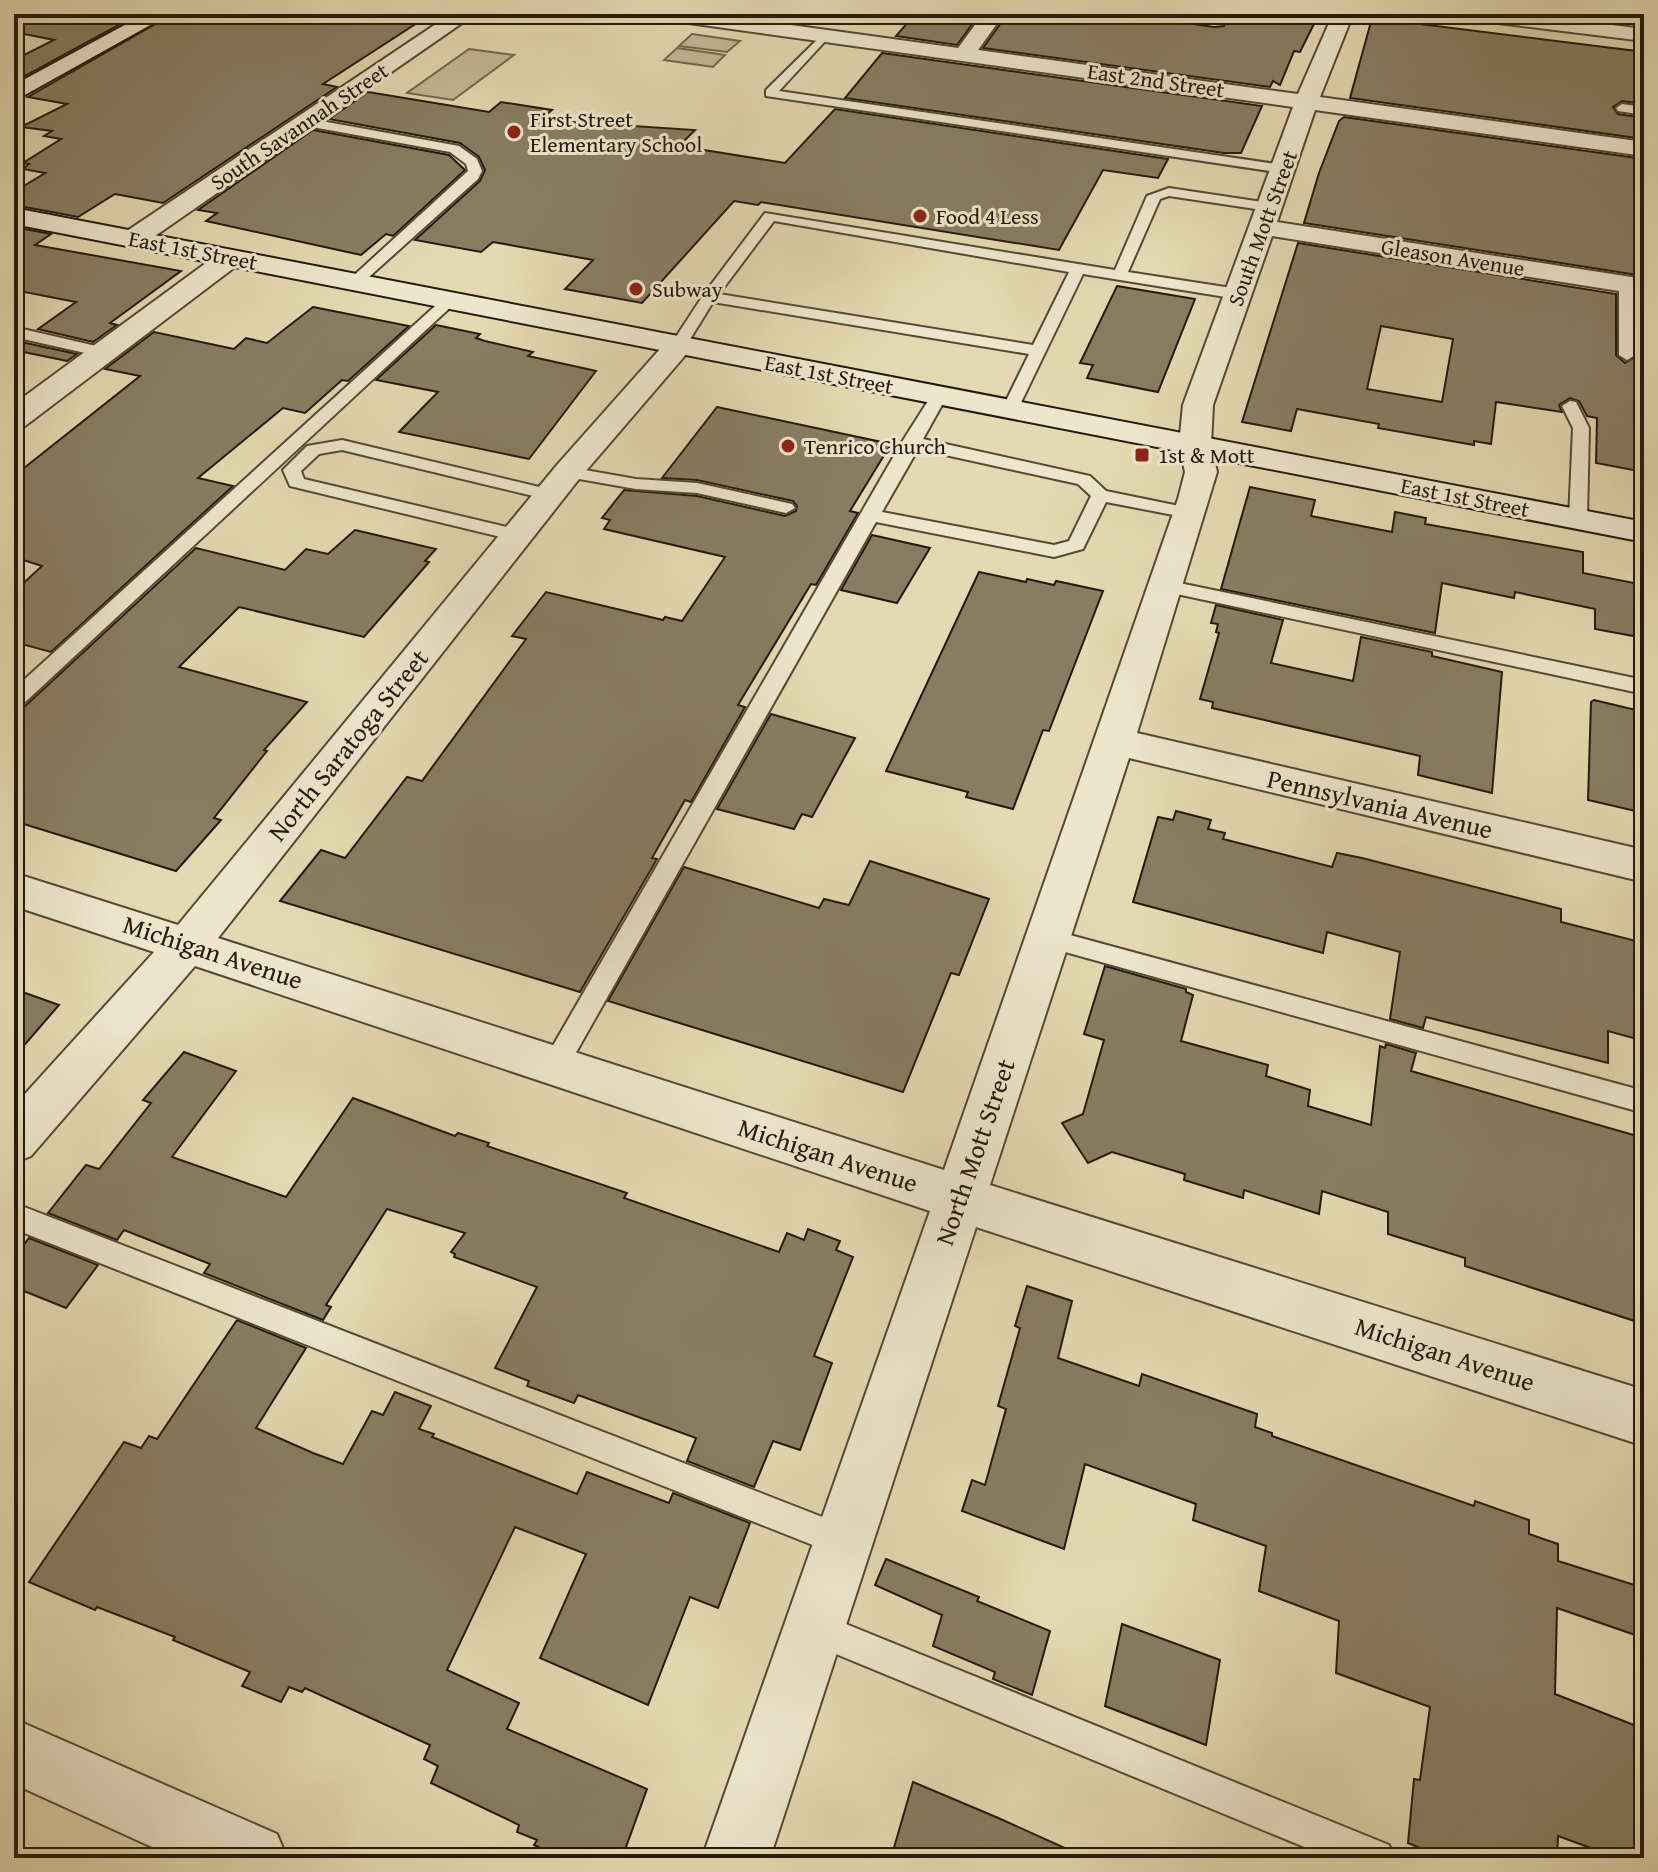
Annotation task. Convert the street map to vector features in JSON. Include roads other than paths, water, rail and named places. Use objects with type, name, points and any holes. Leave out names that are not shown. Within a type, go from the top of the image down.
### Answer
[{"type":"street","points":[[14,94],[160,14]]},
{"type":"street","name":"South Savannah Street","points":[[133,239],[465,14]]},
{"type":"street","name":"East 2nd Street","points":[[667,14],[1644,149]]},
{"type":"street","points":[[965,53],[994,14]]},
{"type":"street","name":"South Mott Street","points":[[1195,445],[1198,405],[1307,101],[1343,14]]},
{"type":"street","points":[[1474,14],[1644,35]]},
{"type":"street","name":"East 1st Street","points":[[14,216],[1644,532]]},
{"type":"street","name":"Gleason Avenue","points":[[1266,217],[1635,286]]},
{"type":"street","points":[[14,419],[230,258]]},
{"type":"street","name":"North Saratoga Street","points":[[14,1141],[189,943],[559,483],[678,346]]},
{"type":"street","name":"North Mott Street","points":[[736,1858],[1115,741],[1201,472],[1195,445]]},
{"type":"street","name":"Pennsylvania Avenue","points":[[1115,741],[1644,866]]},
{"type":"street","name":"Michigan Avenue","points":[[14,889],[189,943],[959,1198],[1644,1418]]},
{"type":"street","points":[[14,1751],[253,1858]]},
{"type":"lane","points":[[825,35],[770,93],[1283,169]]},
{"type":"lane","points":[[1622,108],[1644,111]]},
{"type":"lane","points":[[305,122],[454,149],[472,162],[475,171],[355,282]]},
{"type":"lane","points":[[1120,275],[1154,196],[1169,192],[1200,197],[1266,217]]},
{"type":"lane","points":[[678,346],[709,297],[770,216],[1238,294]]},
{"type":"lane","points":[[1010,409],[1078,269]]},
{"type":"lane","points":[[1627,355],[1635,286]]},
{"type":"lane","points":[[709,297],[1038,351]]},
{"type":"lane","points":[[14,701],[450,300]]},
{"type":"lane","points":[[14,332],[103,352]]},
{"type":"lane","points":[[556,1064],[939,396]]},
{"type":"lane","points":[[1570,406],[1581,428],[1578,519]]},
{"type":"lane","points":[[911,442],[1084,480],[1100,495],[1189,513]]},
{"type":"lane","points":[[517,535],[296,482],[292,470],[313,450],[342,445],[559,483],[697,488],[786,508]]},
{"type":"lane","points":[[869,515],[1054,551],[1076,545],[1100,495]]},
{"type":"lane","points":[[1165,586],[1644,687]]},
{"type":"lane","points":[[1048,938],[1644,1102]]},
{"type":"lane","points":[[14,1216],[843,1541]]},
{"type":"lane","points":[[814,1628],[1376,1858]]},
{"type":"place","name":"First Street Elementary School","points":[[514,132]]},
{"type":"place","name":"Food 4 Less","points":[[920,216]]},
{"type":"place","name":"Subway","points":[[636,289]]},
{"type":"place","name":"Tenrico Church","points":[[788,446]]},
{"type":"place","name":"1st & Mott","points":[[1142,455]]}]
